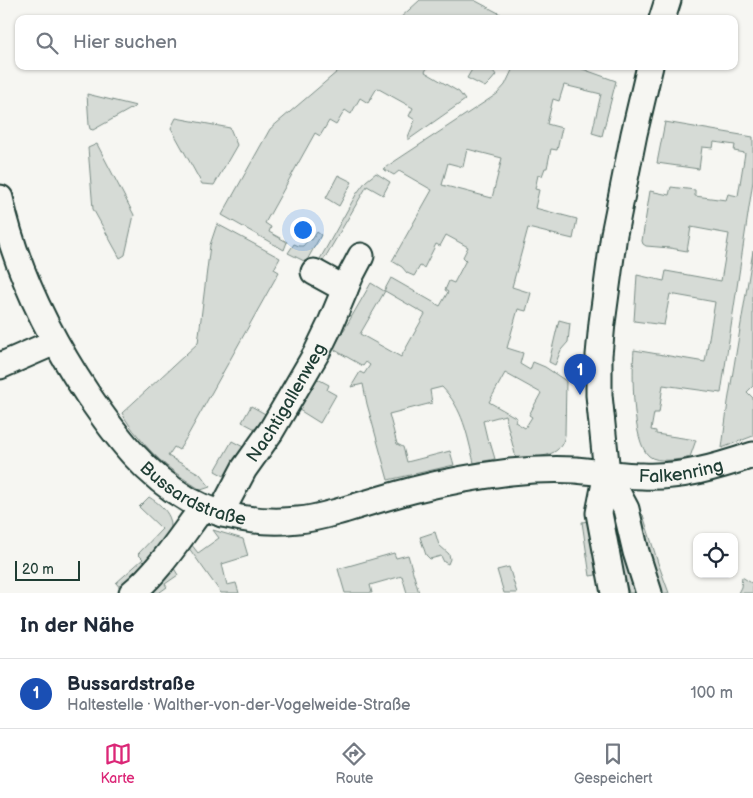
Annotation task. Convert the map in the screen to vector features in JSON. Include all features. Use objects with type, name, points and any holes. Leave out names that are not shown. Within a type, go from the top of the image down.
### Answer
[{"type":"street","points":[[663,15],[668,0]]},
{"type":"street","points":[[614,593],[599,513],[607,473],[600,395],[599,355],[614,234],[649,70]]},
{"type":"street","name":"Bussardstraße","points":[[0,198],[12,240],[38,308],[55,342],[103,417],[133,455],[159,479],[188,499],[212,510],[253,520],[300,520],[320,517],[415,490],[510,472],[573,470],[607,473]]},
{"type":"street","name":"Nachtigallenweg","points":[[132,593],[140,587],[161,562],[212,510],[226,503],[244,470],[271,431],[317,352],[361,256]]},
{"type":"street","points":[[314,272],[345,289]]},
{"type":"street","points":[[0,366],[55,342]]},
{"type":"street","name":"Falkenring","points":[[607,473],[642,476],[678,474],[714,468],[753,456]]},
{"type":"street","points":[[607,473],[626,509],[636,552],[649,593]]},
{"type":"shaded area","points":[[420,0],[474,0],[502,15],[403,15]]},
{"type":"shaded area","points":[[339,70],[426,70],[425,72],[459,92],[465,100],[408,140],[415,120],[409,116],[413,108],[377,88],[368,103],[360,98],[351,114],[345,110],[336,125],[329,121],[320,136],[315,133],[265,223],[271,227],[269,232],[287,242],[284,250],[222,215],[270,129]]},
{"type":"shaded area","points":[[472,70],[491,70],[496,75],[485,87],[467,78]]},
{"type":"shaded area","points":[[512,70],[585,70],[616,81],[602,136],[592,133],[601,94],[564,85],[559,101],[553,99],[547,124],[562,128],[557,150],[551,149],[547,168],[545,168],[542,176],[538,175],[535,189],[539,190],[535,208],[577,219],[573,239],[528,228],[512,287],[531,293],[526,311],[518,309],[507,348],[523,353],[520,364],[530,370],[533,362],[545,367],[566,381],[565,435],[563,443],[553,453],[539,457],[516,458],[505,415],[483,421],[488,442],[490,442],[495,459],[474,463],[460,413],[442,387],[430,390],[432,403],[389,414],[397,444],[403,447],[407,462],[450,451],[454,465],[388,480],[363,384],[351,387],[360,372],[364,374],[370,365],[366,362],[363,366],[333,349],[371,283],[384,291],[391,278],[440,306],[448,292],[445,290],[449,281],[454,283],[466,260],[463,257],[468,247],[446,235],[440,246],[436,244],[424,268],[420,266],[414,276],[392,261],[432,190],[399,171],[394,175],[383,169],[497,94],[505,85]],"holes":[[[467,149],[502,158],[492,198],[442,185],[448,163],[463,167]],[[385,291],[425,314],[401,357],[360,334]],[[505,373],[541,393],[529,415],[532,417],[525,428],[515,422],[517,418],[489,402]]]},
{"type":"shaded area","points":[[87,94],[136,106],[93,130],[90,129],[89,125]]},
{"type":"shaded area","points":[[176,118],[230,128],[237,145],[214,185],[202,184],[171,128]]},
{"type":"shaded area","points":[[665,122],[753,137],[753,181],[721,393],[663,385],[659,413],[654,413],[651,430],[656,431],[656,434],[696,440],[690,457],[657,460],[649,456],[643,448],[639,437],[633,390],[634,350],[705,362],[715,302],[670,294],[664,325],[634,321],[637,275],[664,281],[666,271],[721,281],[729,234],[691,227],[687,251],[646,246],[642,241],[650,191],[669,195],[671,187],[695,190],[695,196],[726,200],[728,194],[738,196],[745,153],[734,151],[735,145],[714,142],[713,148],[702,147],[699,169],[657,163]]},
{"type":"shaded area","points":[[97,144],[134,215],[125,255],[120,258],[93,209],[88,148]]},
{"type":"shaded area","points":[[376,173],[390,182],[383,195],[367,186],[323,261],[320,259],[357,193],[366,181]]},
{"type":"shaded area","points":[[338,175],[352,182],[339,206],[326,198]]},
{"type":"shaded area","points":[[217,224],[280,258],[274,269],[279,272],[188,435],[179,450],[174,447],[168,456],[200,474],[210,487],[201,490],[159,459],[131,428],[122,413],[198,343],[210,245]]},
{"type":"shaded area","points":[[317,232],[321,235],[306,262],[288,253],[294,244],[303,246],[309,239],[312,240]]},
{"type":"shaded area","points":[[753,251],[753,386],[747,392],[753,398],[753,436],[722,448],[728,402]]},
{"type":"shaded area","points":[[559,320],[570,323],[568,342],[561,350],[555,365],[549,362]]},
{"type":"shaded area","points":[[314,377],[329,385],[327,390],[336,395],[320,423],[296,408]]},
{"type":"shaded area","points":[[251,406],[269,416],[259,431],[242,422]]},
{"type":"shaded area","points":[[232,441],[247,449],[226,477],[215,471]]},
{"type":"shaded area","points":[[149,497],[166,512],[171,523],[171,529],[161,548],[121,589],[116,583],[143,559],[138,554],[162,529],[139,507]]},
{"type":"shaded area","points":[[641,513],[669,593],[662,593],[638,514]]},
{"type":"shaded area","points":[[616,514],[638,593],[629,593],[619,558],[610,515]]},
{"type":"shaded area","points":[[589,521],[596,575],[590,576],[582,522]]},
{"type":"shaded area","points":[[213,530],[243,539],[248,556],[222,564],[227,585],[236,583],[239,593],[221,593],[186,544],[188,540],[198,553],[219,538]]},
{"type":"shaded area","points":[[435,532],[439,545],[449,554],[448,564],[444,562],[441,556],[430,559],[426,555],[420,537]]},
{"type":"shaded area","points":[[394,553],[396,558],[408,555],[419,593],[407,593],[402,576],[370,585],[372,593],[345,593],[338,569]]},
{"type":"shaded area","points":[[172,565],[178,575],[165,584],[167,587],[161,593],[151,593]]},
{"type":"shaded area","points":[[509,567],[517,593],[504,593],[497,570]]},
{"type":"shaded area","points":[[742,577],[753,584],[753,593],[738,593]]},
{"type":"place","name":"Bussardstraße","points":[[580,395]]}]
